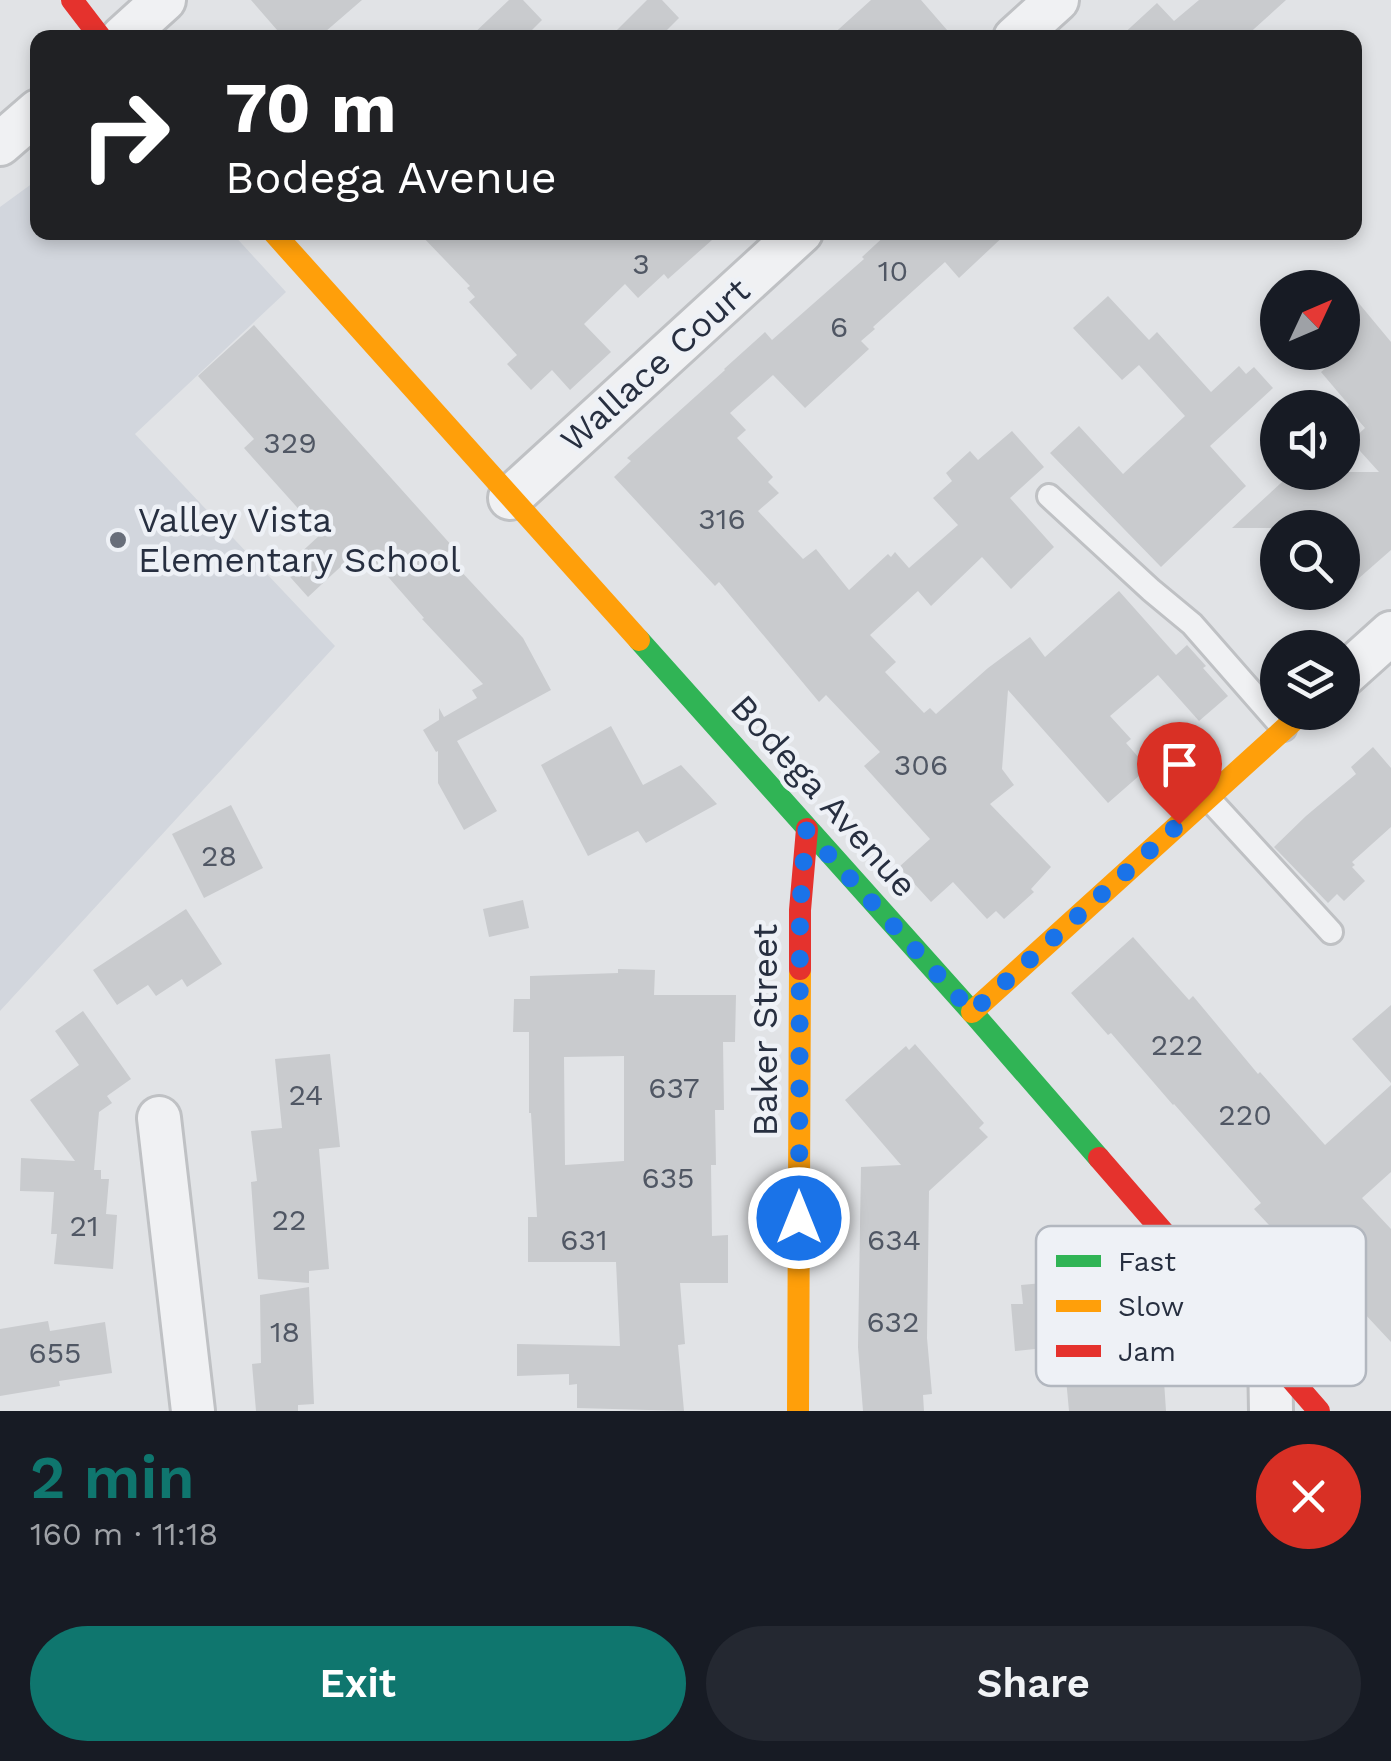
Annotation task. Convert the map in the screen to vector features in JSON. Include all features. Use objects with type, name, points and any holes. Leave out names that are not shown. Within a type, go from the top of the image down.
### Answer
[{"type":"main road","points":[[72,0],[95,30]]},
{"type":"main road","name":"Bodega Avenue","points":[[280,240],[1159,1226]]},
{"type":"main road","points":[[972,1012],[1283,730]]},
{"type":"main road","name":"Baker Street","points":[[798,1411],[800,910],[806,830]]},
{"type":"main road","name":"Bodega Avenue","points":[[1298,1386],[1319,1411]]},
{"type":"street","points":[[131,30],[164,0]]},
{"type":"street","points":[[1024,30],[1056,0]]},
{"type":"street","points":[[0,144],[30,118]]},
{"type":"street","name":"Wallace Court","points":[[510,498],[792,240]]},
{"type":"street","points":[[1360,661],[1391,633]]},
{"type":"street","points":[[159,1118],[193,1411]]},
{"type":"street","points":[[1271,1386],[1271,1411]]},
{"type":"lane","points":[[1050,496],[1192,624],[1260,702]]},
{"type":"lane","points":[[1208,798],[1331,932]]},
{"type":"shaded area","name":"Valley Vista Elementary School","points":[[30,185],[30,240],[238,240],[286,292],[135,434],[335,646],[0,1011],[0,207]]},
{"type":"building","points":[[251,0],[362,0],[327,30],[277,30]]},
{"type":"building","points":[[509,0],[523,0],[542,20],[532,30],[477,30]]},
{"type":"building","points":[[647,0],[662,0],[679,18],[667,30],[617,30]]},
{"type":"building","points":[[871,0],[921,0],[947,30],[838,30]]},
{"type":"building","points":[[1199,0],[1286,0],[1253,30],[1128,30],[1157,3],[1174,21]]},
{"type":"building","points":[[426,240],[712,240],[668,279],[664,274],[638,298],[625,284],[584,324],[611,352],[570,390],[552,370],[531,390],[507,364],[517,355],[469,302],[475,297],[467,288],[470,286]]},
{"type":"building","points":[[880,240],[999,240],[959,278],[945,262],[873,327],[861,341],[869,349],[805,408],[773,375],[730,413],[746,430],[737,438],[773,477],[768,482],[779,493],[758,511],[803,559],[816,549],[849,590],[888,554],[891,557],[895,552],[909,568],[958,525],[933,498],[952,481],[946,473],[970,451],[978,460],[1012,431],[1044,467],[1010,498],[1054,547],[1011,589],[982,557],[931,606],[918,591],[870,635],[896,662],[885,672],[924,713],[930,708],[936,714],[1030,637],[1045,657],[1119,591],[1176,655],[1187,645],[1228,696],[1199,721],[1158,675],[1110,716],[1131,739],[1126,743],[1148,768],[1108,803],[1008,690],[1002,769],[1014,785],[990,804],[1051,867],[1031,889],[1034,892],[1004,919],[996,911],[987,919],[953,882],[931,902],[899,867],[930,839],[864,766],[880,752],[826,695],[819,702],[719,582],[715,586],[614,477],[631,461],[627,458],[765,332],[772,340]]},
{"type":"building","points":[[1108,296],[1149,340],[1157,332],[1211,392],[1239,366],[1246,374],[1254,367],[1273,388],[1260,390],[1260,400],[1210,446],[1246,486],[1161,567],[1050,453],[1079,426],[1123,474],[1185,416],[1139,365],[1122,380],[1073,328]]},
{"type":"building","points":[[1360,305],[1391,342],[1391,550],[1360,577],[1360,510],[1260,510],[1260,528],[1232,528],[1273,490],[1360,490],[1360,472],[1379,472],[1360,451],[1360,433],[1365,428],[1360,422],[1360,390],[1336,390],[1321,372],[1360,370]]},
{"type":"building","points":[[254,325],[453,547],[445,554],[523,638],[551,690],[457,741],[497,811],[464,830],[438,783],[438,751],[423,730],[439,720],[439,708],[444,717],[477,698],[472,690],[483,684],[362,547],[308,597],[283,569],[321,534],[244,448],[254,439],[198,376]]},
{"type":"building","points":[[611,726],[643,785],[681,765],[717,804],[646,843],[638,831],[588,856],[541,765]]},
{"type":"building","points":[[1373,747],[1391,768],[1391,827],[1352,862],[1365,881],[1344,901],[1337,894],[1328,903],[1274,847],[1356,774],[1351,767]]},
{"type":"building","points":[[231,805],[263,868],[204,898],[172,834]]},
{"type":"building","points":[[523,900],[529,928],[489,937],[483,909]]},
{"type":"building","points":[[186,909],[222,964],[187,987],[182,979],[156,996],[148,985],[117,1005],[93,970]]},
{"type":"building","points":[[1133,937],[1189,1000],[1193,996],[1258,1074],[1325,1145],[1391,1085],[1391,1172],[1362,1198],[1391,1229],[1391,1342],[1366,1315],[1366,1226],[1270,1226],[1254,1209],[1261,1203],[1071,993]]},
{"type":"building","points":[[618,969],[655,970],[654,995],[736,995],[735,1042],[723,1042],[724,1110],[715,1110],[716,1165],[711,1165],[712,1236],[728,1235],[728,1283],[680,1283],[685,1344],[678,1345],[684,1411],[577,1408],[577,1384],[569,1385],[569,1374],[517,1376],[517,1344],[620,1346],[616,1262],[528,1262],[528,1217],[537,1217],[529,1113],[529,1032],[513,1032],[514,999],[530,999],[530,976],[618,973]],"holes":[[[624,1056],[624,1161],[565,1165],[564,1057]]]},
{"type":"building","points":[[1391,1005],[1391,1083],[1352,1039]]},
{"type":"building","points":[[83,1011],[131,1079],[107,1096],[112,1103],[99,1112],[94,1170],[101,1170],[101,1179],[109,1179],[106,1214],[117,1215],[113,1269],[54,1264],[54,1192],[20,1191],[21,1158],[75,1161],[30,1100],[79,1065],[55,1031]]},
{"type":"building","points":[[915,1044],[984,1123],[979,1128],[988,1137],[929,1191],[927,1338],[932,1394],[923,1395],[924,1411],[863,1411],[858,1347],[861,1167],[901,1165],[845,1100],[906,1046],[909,1050]]},
{"type":"building","points":[[330,1054],[340,1147],[319,1149],[329,1269],[309,1271],[309,1283],[258,1279],[251,1182],[257,1181],[251,1131],[282,1128],[275,1059]]},
{"type":"building","points":[[1036,1284],[1036,1349],[1015,1351],[1011,1304],[1023,1304],[1021,1285]]},
{"type":"building","points":[[309,1287],[314,1404],[298,1405],[298,1411],[256,1411],[252,1364],[261,1363],[260,1295]]},
{"type":"building","points":[[48,1321],[50,1331],[105,1322],[112,1373],[0,1396],[0,1329]]},
{"type":"building","points":[[1067,1386],[1164,1386],[1166,1411],[1069,1411]]},
{"type":"traffic: fast","points":[[639,640],[1099,1158]]},
{"type":"traffic: slow","points":[[280,240],[639,640]]},
{"type":"traffic: slow","points":[[972,1012],[1283,730]]},
{"type":"traffic: slow","points":[[798,1411],[800,969]]},
{"type":"traffic: jam","points":[[72,0],[95,30]]},
{"type":"traffic: jam","points":[[800,969],[807,829]]},
{"type":"traffic: jam","points":[[1099,1158],[1158,1226]]},
{"type":"traffic: jam","points":[[1297,1386],[1319,1411]]},
{"type":"place","name":"Valley Vista Elementary School","points":[[118,540]]},
{"type":"route","points":[[799,1218],[800,910],[806,830],[972,1012],[1179,824]]}]
